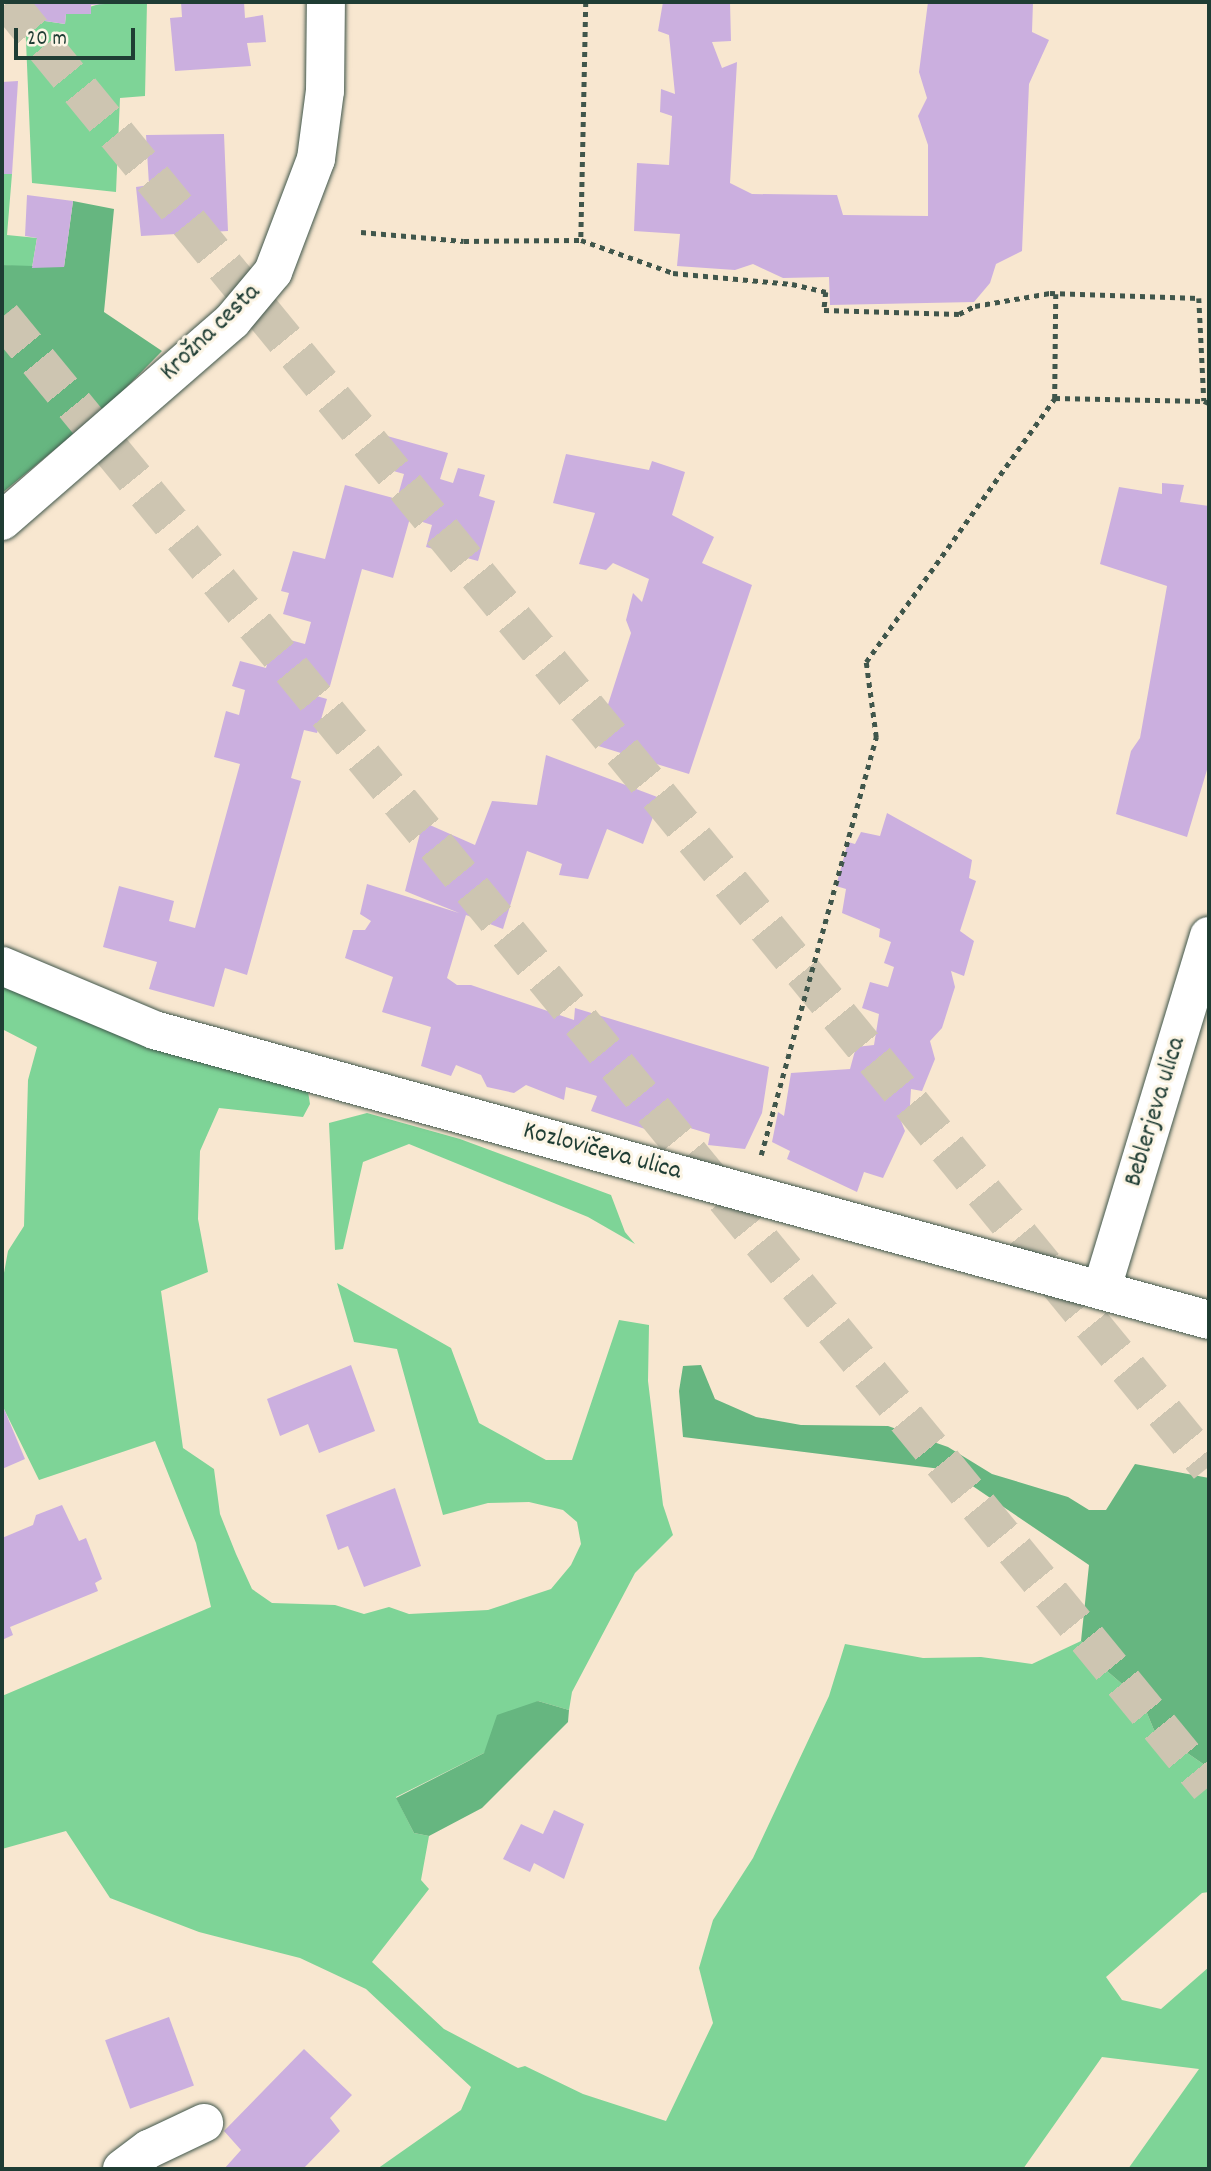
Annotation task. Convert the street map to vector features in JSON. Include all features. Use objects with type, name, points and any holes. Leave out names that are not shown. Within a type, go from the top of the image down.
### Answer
[{"type":"street","name":"Krožna cesta","points":[[2,521],[232,321],[273,272],[316,159],[325,91],[326,2]]},
{"type":"street","name":"Beblerjeva ulica","points":[[1102,1288],[1209,936]]},
{"type":"street","name":"Kozlovičeva ulica","points":[[2,966],[154,1030],[1102,1288],[1209,1321]]},
{"type":"street","points":[[122,2169],[149,2149],[204,2123]]},
{"type":"path","points":[[581,240],[586,2]]},
{"type":"path","points":[[360,232],[464,241],[581,240],[673,273],[792,284],[826,292],[824,310],[960,314],[975,306],[1056,294],[1199,298],[1206,402],[1055,398]]},
{"type":"path","points":[[751,1193],[876,737],[866,662],[1055,398],[1056,294]]},
{"type":"green space","points":[[106,2],[147,2],[145,96],[120,98],[116,192],[32,183],[25,18],[65,24],[66,14]]},
{"type":"green space","points":[[2,174],[12,174],[7,235],[37,238],[32,268],[2,265]]},
{"type":"green space","points":[[73,201],[114,209],[104,312],[162,351],[110,404],[2,493],[2,265],[64,267]]},
{"type":"green space","points":[[2,982],[306,1079],[310,1104],[303,1117],[219,1108],[200,1151],[198,1219],[208,1272],[161,1291],[183,1448],[214,1469],[220,1514],[236,1554],[252,1589],[272,1603],[335,1605],[364,1614],[389,1607],[409,1614],[488,1610],[551,1589],[571,1565],[581,1544],[577,1522],[563,1510],[529,1502],[488,1503],[443,1515],[397,1349],[354,1342],[337,1283],[451,1348],[479,1423],[546,1460],[572,1460],[619,1320],[649,1325],[648,1381],[663,1505],[673,1535],[635,1573],[572,1692],[569,1710],[538,1701],[484,1753],[396,1797],[414,1833],[429,1836],[421,1880],[429,1889],[372,1962],[444,2029],[518,2068],[525,2066],[583,2094],[666,2121],[713,2023],[699,1968],[713,1920],[753,1858],[829,1696],[845,1644],[923,1658],[981,1657],[1032,1664],[1081,1641],[1100,1665],[1142,1701],[1154,1730],[1209,1768],[1209,1892],[1202,1893],[1106,1977],[1122,2000],[1161,2009],[1209,1967],[1209,2169],[1128,2169],[1199,2069],[1102,2057],[1023,2169],[377,2169],[461,2110],[471,2087],[366,1989],[300,1958],[199,1932],[110,1898],[66,1831],[2,1849],[2,1696],[211,1607],[196,1543],[155,1441],[39,1480],[2,1405],[2,1284],[8,1251],[24,1226],[28,1080],[37,1047],[2,1029]]},
{"type":"green space","points":[[367,1113],[460,1139],[611,1195],[625,1232],[635,1244],[588,1217],[409,1144],[363,1162],[343,1249],[335,1250],[329,1123]]},
{"type":"green space","points":[[701,1365],[715,1399],[756,1417],[801,1425],[888,1426],[948,1447],[992,1474],[1068,1497],[1089,1510],[1106,1510],[1135,1464],[1209,1478],[1209,1768],[1154,1730],[1142,1701],[1100,1665],[1081,1641],[1089,1565],[949,1470],[683,1437],[679,1391],[683,1366]]},
{"type":"green space","points":[[538,1701],[569,1710],[568,1722],[482,1808],[429,1836],[414,1833],[396,1798],[484,1753],[497,1715]]},
{"type":"building","points":[[24,2],[105,4],[91,5],[91,14],[66,14],[65,24],[25,18]]},
{"type":"building","points":[[181,2],[244,2],[245,18],[263,15],[266,42],[247,43],[251,66],[175,71],[170,18],[182,17]]},
{"type":"building","points":[[663,2],[730,2],[731,41],[712,42],[722,68],[737,62],[730,183],[752,194],[837,195],[843,215],[928,216],[928,145],[918,116],[927,98],[919,72],[928,2],[1033,2],[1032,32],[1049,40],[1029,84],[1022,251],[996,264],[990,283],[974,302],[830,305],[829,277],[783,278],[753,264],[735,270],[677,266],[680,234],[634,231],[637,163],[669,165],[672,116],[660,112],[661,89],[675,94],[669,35],[658,31]]},
{"type":"building","points":[[18,81],[12,174],[2,174],[2,82]]},
{"type":"building","points":[[224,134],[228,231],[141,236],[136,187],[149,185],[146,135]]},
{"type":"building","points":[[27,195],[73,201],[64,267],[32,268],[37,238],[25,236]]},
{"type":"building","points":[[380,434],[448,453],[440,479],[453,483],[458,468],[485,475],[479,496],[495,501],[478,561],[426,547],[432,525],[410,518],[393,578],[362,569],[330,686],[317,682],[313,695],[327,699],[317,733],[304,730],[291,778],[301,781],[247,975],[225,968],[214,1007],[149,989],[157,962],[103,947],[119,886],[174,901],[169,921],[195,928],[240,764],[214,757],[226,711],[239,715],[245,690],[232,686],[240,661],[266,668],[275,636],[305,644],[311,622],[283,614],[289,593],[281,591],[293,551],[325,559],[345,485],[397,499],[404,474],[372,465]]},
{"type":"building","points":[[566,454],[649,470],[652,461],[685,472],[672,515],[714,537],[702,563],[752,585],[689,774],[595,745],[631,633],[626,620],[633,593],[642,602],[649,579],[613,563],[606,570],[579,564],[595,513],[553,503]]},
{"type":"building","points":[[1162,483],[1184,485],[1180,502],[1209,506],[1209,763],[1187,837],[1116,814],[1131,751],[1140,738],[1167,586],[1100,564],[1119,487],[1162,494]]},
{"type":"building","points":[[546,755],[660,798],[643,844],[607,829],[588,879],[559,875],[562,864],[527,851],[503,929],[466,915],[447,978],[457,985],[471,985],[574,1020],[575,1008],[769,1067],[762,1113],[745,1149],[708,1145],[710,1134],[673,1123],[666,1136],[591,1111],[597,1096],[566,1087],[564,1100],[526,1085],[514,1093],[487,1087],[481,1075],[456,1065],[451,1076],[421,1066],[431,1027],[382,1012],[393,977],[345,958],[353,930],[365,930],[371,921],[360,914],[367,884],[459,913],[405,891],[423,822],[475,845],[492,801],[537,805]]},
{"type":"building","points":[[887,813],[972,860],[969,878],[976,881],[960,931],[974,941],[964,976],[951,971],[955,987],[942,1028],[930,1041],[935,1059],[922,1091],[911,1089],[909,1120],[899,1116],[905,1131],[883,1178],[864,1172],[857,1192],[787,1159],[790,1151],[772,1142],[778,1112],[784,1116],[791,1073],[850,1069],[856,1047],[874,1045],[879,1014],[862,1008],[870,982],[888,987],[894,967],[884,963],[891,942],[879,937],[880,929],[842,913],[846,889],[836,886],[848,842],[855,844],[861,832],[880,836]]},
{"type":"building","points":[[351,1365],[375,1431],[319,1453],[308,1424],[280,1436],[267,1399]]},
{"type":"building","points":[[2,1404],[25,1459],[2,1469]]},
{"type":"building","points":[[395,1488],[421,1566],[364,1587],[348,1546],[338,1550],[326,1515]]},
{"type":"building","points":[[62,1505],[79,1541],[86,1538],[102,1579],[95,1583],[98,1591],[10,1627],[13,1635],[2,1640],[2,1538],[33,1525],[36,1515]]},
{"type":"building","points":[[554,1810],[584,1824],[564,1879],[534,1863],[530,1872],[503,1859],[521,1824],[543,1834]]},
{"type":"building","points":[[169,2017],[194,2086],[130,2109],[105,2040]]},
{"type":"building","points":[[304,2049],[352,2095],[330,2118],[340,2131],[303,2169],[224,2169],[241,2150],[224,2131]]},
{"type":"tunnel","points":[[8,2],[1209,1467]]},
{"type":"tunnel","points":[[2,317],[1209,1787]]}]
